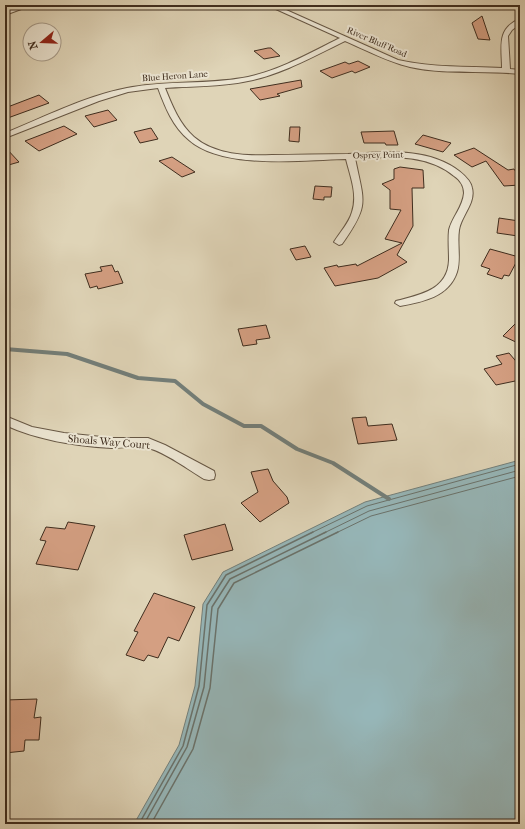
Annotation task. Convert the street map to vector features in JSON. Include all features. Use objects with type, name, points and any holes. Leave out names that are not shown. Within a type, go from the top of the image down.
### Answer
[{"type":"street","points":[[5,13],[29,5]]},
{"type":"street","name":"River Bluff Road","points":[[270,5],[396,61],[409,65],[433,68],[506,70],[520,72]]},
{"type":"street","points":[[506,70],[505,36],[509,29],[519,23]]},
{"type":"street","name":"Blue Heron Lane","points":[[5,136],[90,101],[128,90],[161,86],[228,82],[255,77],[279,69],[346,38]]},
{"type":"street","name":"Osprey Point","points":[[161,86],[165,98],[184,133],[193,141],[205,148],[234,156],[250,158],[398,154],[425,158],[449,168],[460,177],[467,186],[468,195],[456,222],[454,231],[455,268],[452,275],[443,286],[430,295],[400,303]]},
{"type":"street","points":[[339,242],[352,221],[358,206],[357,186],[350,156]]},
{"type":"street","name":"Shoals Way Court","points":[[5,420],[30,431],[64,438],[111,443],[148,443],[161,448],[209,475]]},
{"type":"water","points":[[520,460],[520,824],[134,824],[179,745],[195,686],[203,604],[223,572],[365,502]]},
{"type":"building","points":[[482,16],[490,40],[478,39],[472,23]]},
{"type":"building","points":[[271,48],[280,56],[264,59],[254,51]]},
{"type":"building","points":[[358,61],[370,67],[355,73],[352,71],[332,78],[320,71],[345,62],[349,64]]},
{"type":"building","points":[[301,80],[302,87],[277,94],[280,96],[260,100],[250,89]]},
{"type":"building","points":[[39,95],[49,103],[5,119],[5,108]]},
{"type":"building","points":[[108,110],[117,120],[94,127],[85,116]]},
{"type":"building","points":[[64,126],[77,134],[39,151],[25,141]]},
{"type":"building","points":[[290,127],[300,127],[299,142],[289,141]]},
{"type":"building","points":[[151,128],[158,139],[140,143],[134,132]]},
{"type":"building","points":[[394,131],[398,145],[386,145],[385,143],[364,143],[361,132]]},
{"type":"building","points":[[423,135],[451,143],[443,152],[415,144]]},
{"type":"building","points":[[5,147],[19,162],[5,166]]},
{"type":"building","points":[[474,148],[508,170],[514,169],[520,178],[520,185],[504,186],[486,161],[472,167],[454,155]]},
{"type":"building","points":[[172,157],[195,172],[182,177],[159,161]]},
{"type":"building","points":[[400,167],[423,170],[424,188],[412,188],[413,226],[397,255],[407,262],[378,278],[335,286],[324,268],[337,265],[338,267],[356,264],[357,266],[402,243],[385,239],[401,210],[390,209],[390,190],[382,184],[394,179],[394,169]]},
{"type":"building","points":[[315,186],[332,187],[331,197],[324,197],[324,200],[313,199]]},
{"type":"building","points":[[499,218],[519,221],[518,236],[497,233]]},
{"type":"building","points":[[305,246],[311,257],[296,260],[290,249]]},
{"type":"building","points":[[490,249],[519,257],[509,276],[504,275],[502,279],[487,274],[490,269],[481,266]]},
{"type":"building","points":[[112,265],[115,272],[118,271],[123,283],[98,289],[97,286],[90,288],[85,274],[102,271],[100,267]]},
{"type":"building","points":[[520,319],[520,344],[503,336]]},
{"type":"building","points":[[266,325],[270,338],[256,340],[257,344],[243,346],[238,329]]},
{"type":"building","points":[[509,353],[520,366],[520,380],[496,385],[484,369],[502,364],[496,356]]},
{"type":"building","points":[[366,417],[368,426],[392,424],[397,440],[358,444],[352,418]]},
{"type":"building","points":[[268,469],[273,481],[287,497],[289,503],[260,522],[241,503],[258,492],[251,472]]},
{"type":"building","points":[[68,522],[95,526],[78,570],[36,564],[46,541],[40,540],[46,527],[65,529]]},
{"type":"building","points":[[225,524],[233,550],[192,560],[184,535]]},
{"type":"building","points":[[154,593],[195,607],[179,641],[168,637],[158,658],[148,655],[144,661],[126,655],[138,632],[134,631]]},
{"type":"building","points":[[37,699],[34,718],[41,717],[39,740],[25,740],[24,751],[5,753],[5,700]]},
{"type":"waterway","points":[[5,349],[67,354],[138,378],[175,381],[203,404],[244,426],[261,426],[297,449],[333,463],[389,499]]}]
